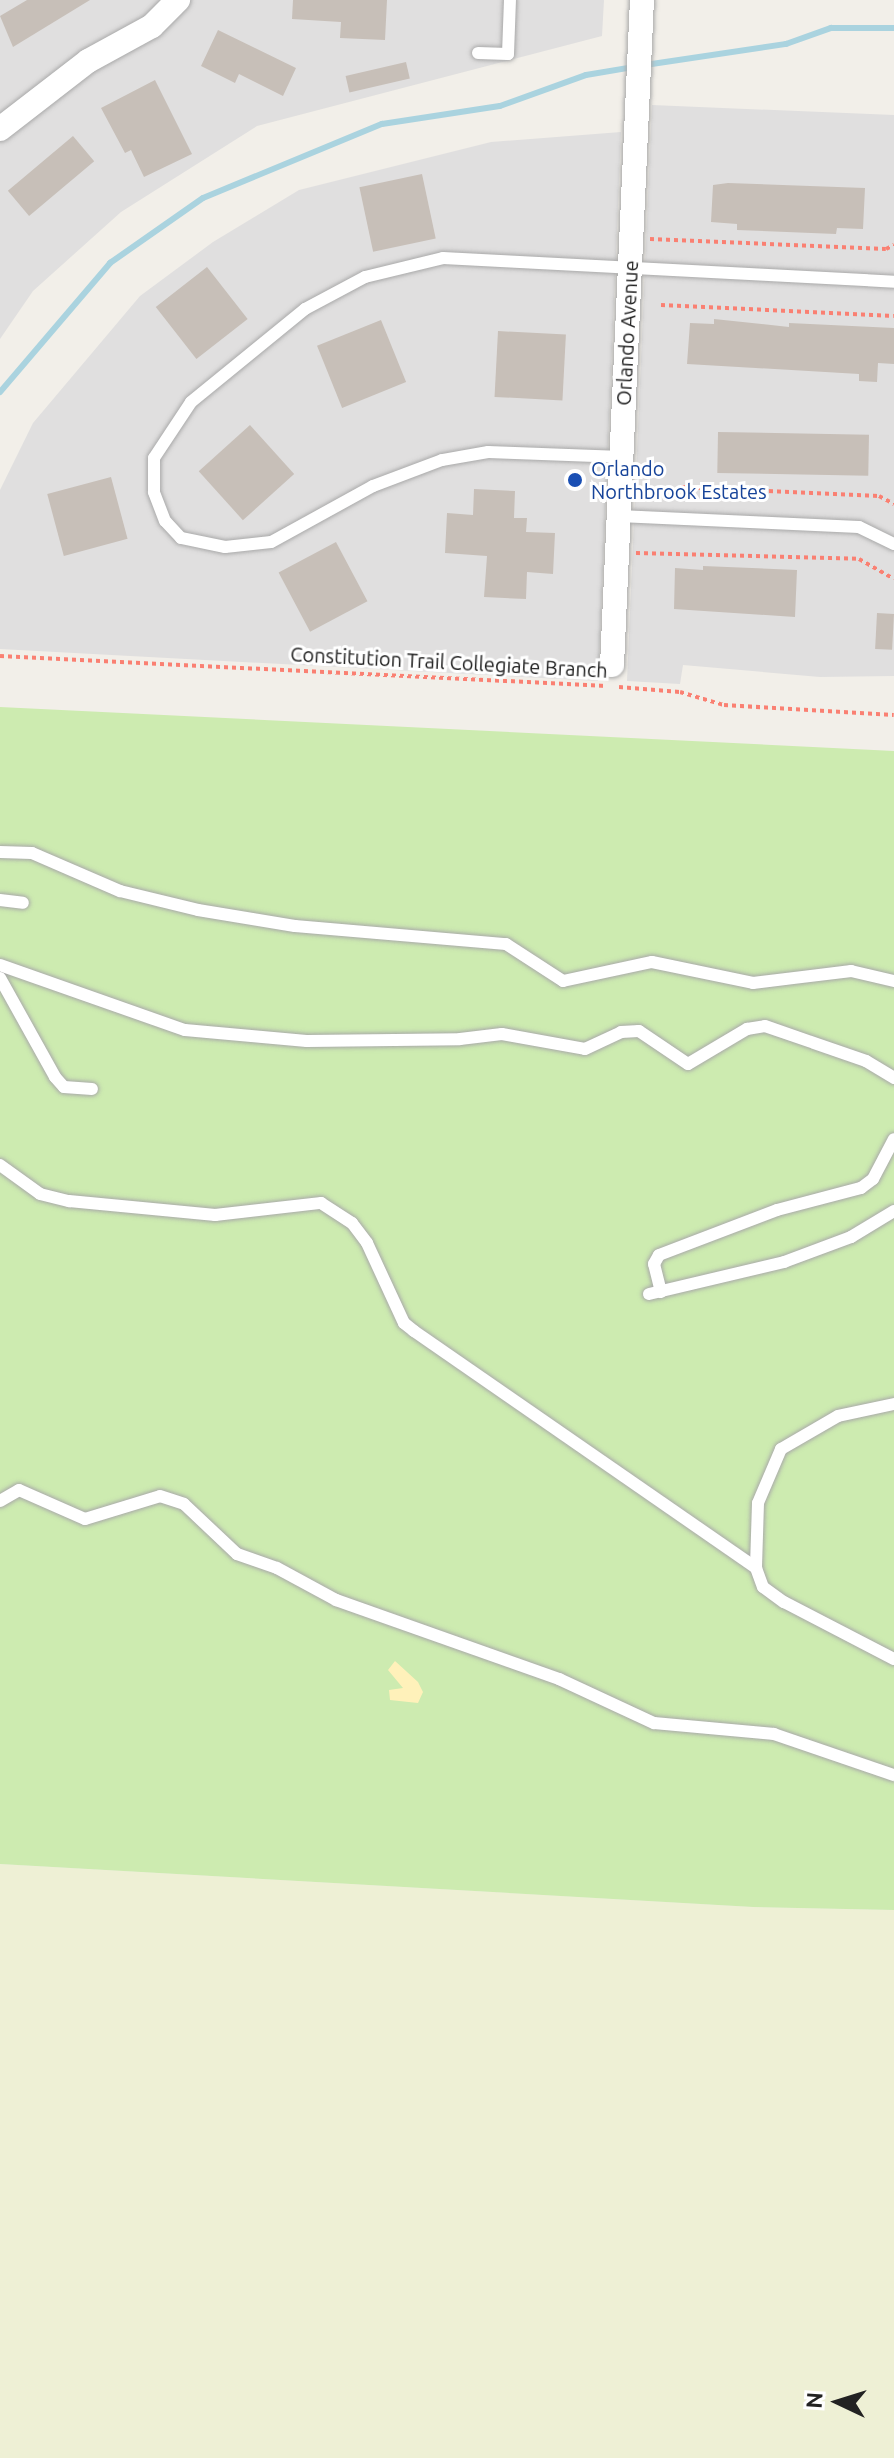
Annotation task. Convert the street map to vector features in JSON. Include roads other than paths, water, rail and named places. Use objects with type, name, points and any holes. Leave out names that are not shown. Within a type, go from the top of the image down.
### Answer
[{"type":"street","points":[[0,129],[88,61],[152,26],[178,0]]},
{"type":"street","name":"Orlando Avenue","points":[[612,665],[642,9]]},
{"type":"lane","points":[[478,53],[508,54],[510,0]]},
{"type":"lane","points":[[622,457],[488,452],[442,460],[373,486],[271,542],[225,547],[181,538],[165,521],[154,492],[154,458],[177,417],[208,385],[305,309],[365,277],[443,258],[894,282]]},
{"type":"lane","points":[[619,516],[859,527],[894,544]]},
{"type":"lane","points":[[0,852],[32,853],[120,891],[198,910],[295,926],[506,944],[563,981],[585,980],[628,964],[671,962],[753,983],[839,971],[894,981]]},
{"type":"lane","points":[[0,900],[23,903]]},
{"type":"lane","points":[[0,965],[185,1030],[307,1041],[502,1034],[585,1049],[621,1032],[639,1031],[688,1064],[747,1029],[765,1026],[866,1061],[894,1078]]},
{"type":"lane","points":[[0,978],[55,1077],[64,1087],[92,1089]]},
{"type":"lane","points":[[894,1139],[873,1179],[861,1188],[777,1210],[659,1255],[654,1264],[655,1293],[784,1262],[851,1237],[894,1211]]},
{"type":"lane","points":[[0,1165],[40,1194],[69,1201],[215,1215],[321,1203],[352,1223],[367,1243],[404,1323],[756,1568]]},
{"type":"lane","points":[[894,1404],[838,1416],[781,1449],[758,1503],[756,1568],[763,1587],[784,1602],[894,1659]]},
{"type":"lane","points":[[0,1501],[19,1490],[85,1519],[160,1496],[184,1504],[237,1554],[277,1568],[336,1600],[559,1679],[654,1723],[774,1734],[894,1775]]},
{"type":"waterway","points":[[645,65],[786,44],[831,28],[894,28]]},
{"type":"waterway","points":[[0,392],[110,263],[203,198],[382,124],[500,106],[586,75],[634,67]]},
{"type":"place","name":"Orlando Northbrook Estates","points":[[575,480]]}]
